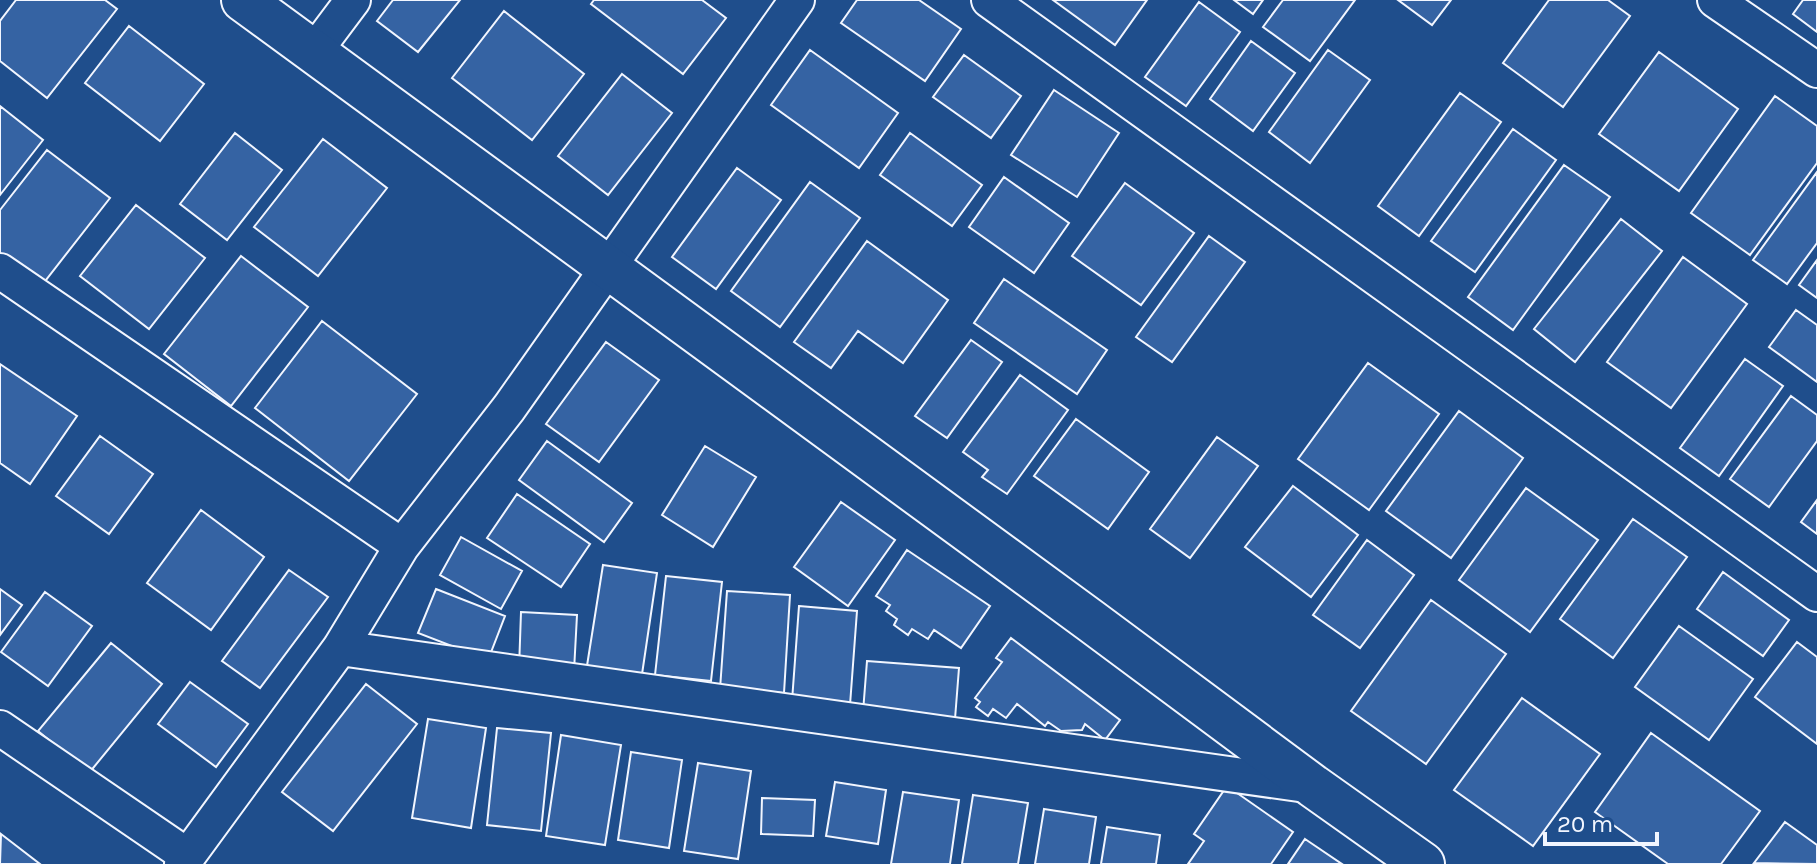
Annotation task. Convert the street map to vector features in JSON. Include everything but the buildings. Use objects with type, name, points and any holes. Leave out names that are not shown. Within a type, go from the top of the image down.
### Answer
[{"type":"street","points":[[243,0],[1423,864]]},
{"type":"street","points":[[314,52],[353,0]]},
{"type":"street","points":[[0,728],[184,860],[340,648],[402,546],[509,408],[797,0]]},
{"type":"street","points":[[989,0],[1817,594]]},
{"type":"street","points":[[1715,0],[1817,70]]},
{"type":"street","points":[[0,271],[402,546]]},
{"type":"street","points":[[340,648],[1313,786]]}]
